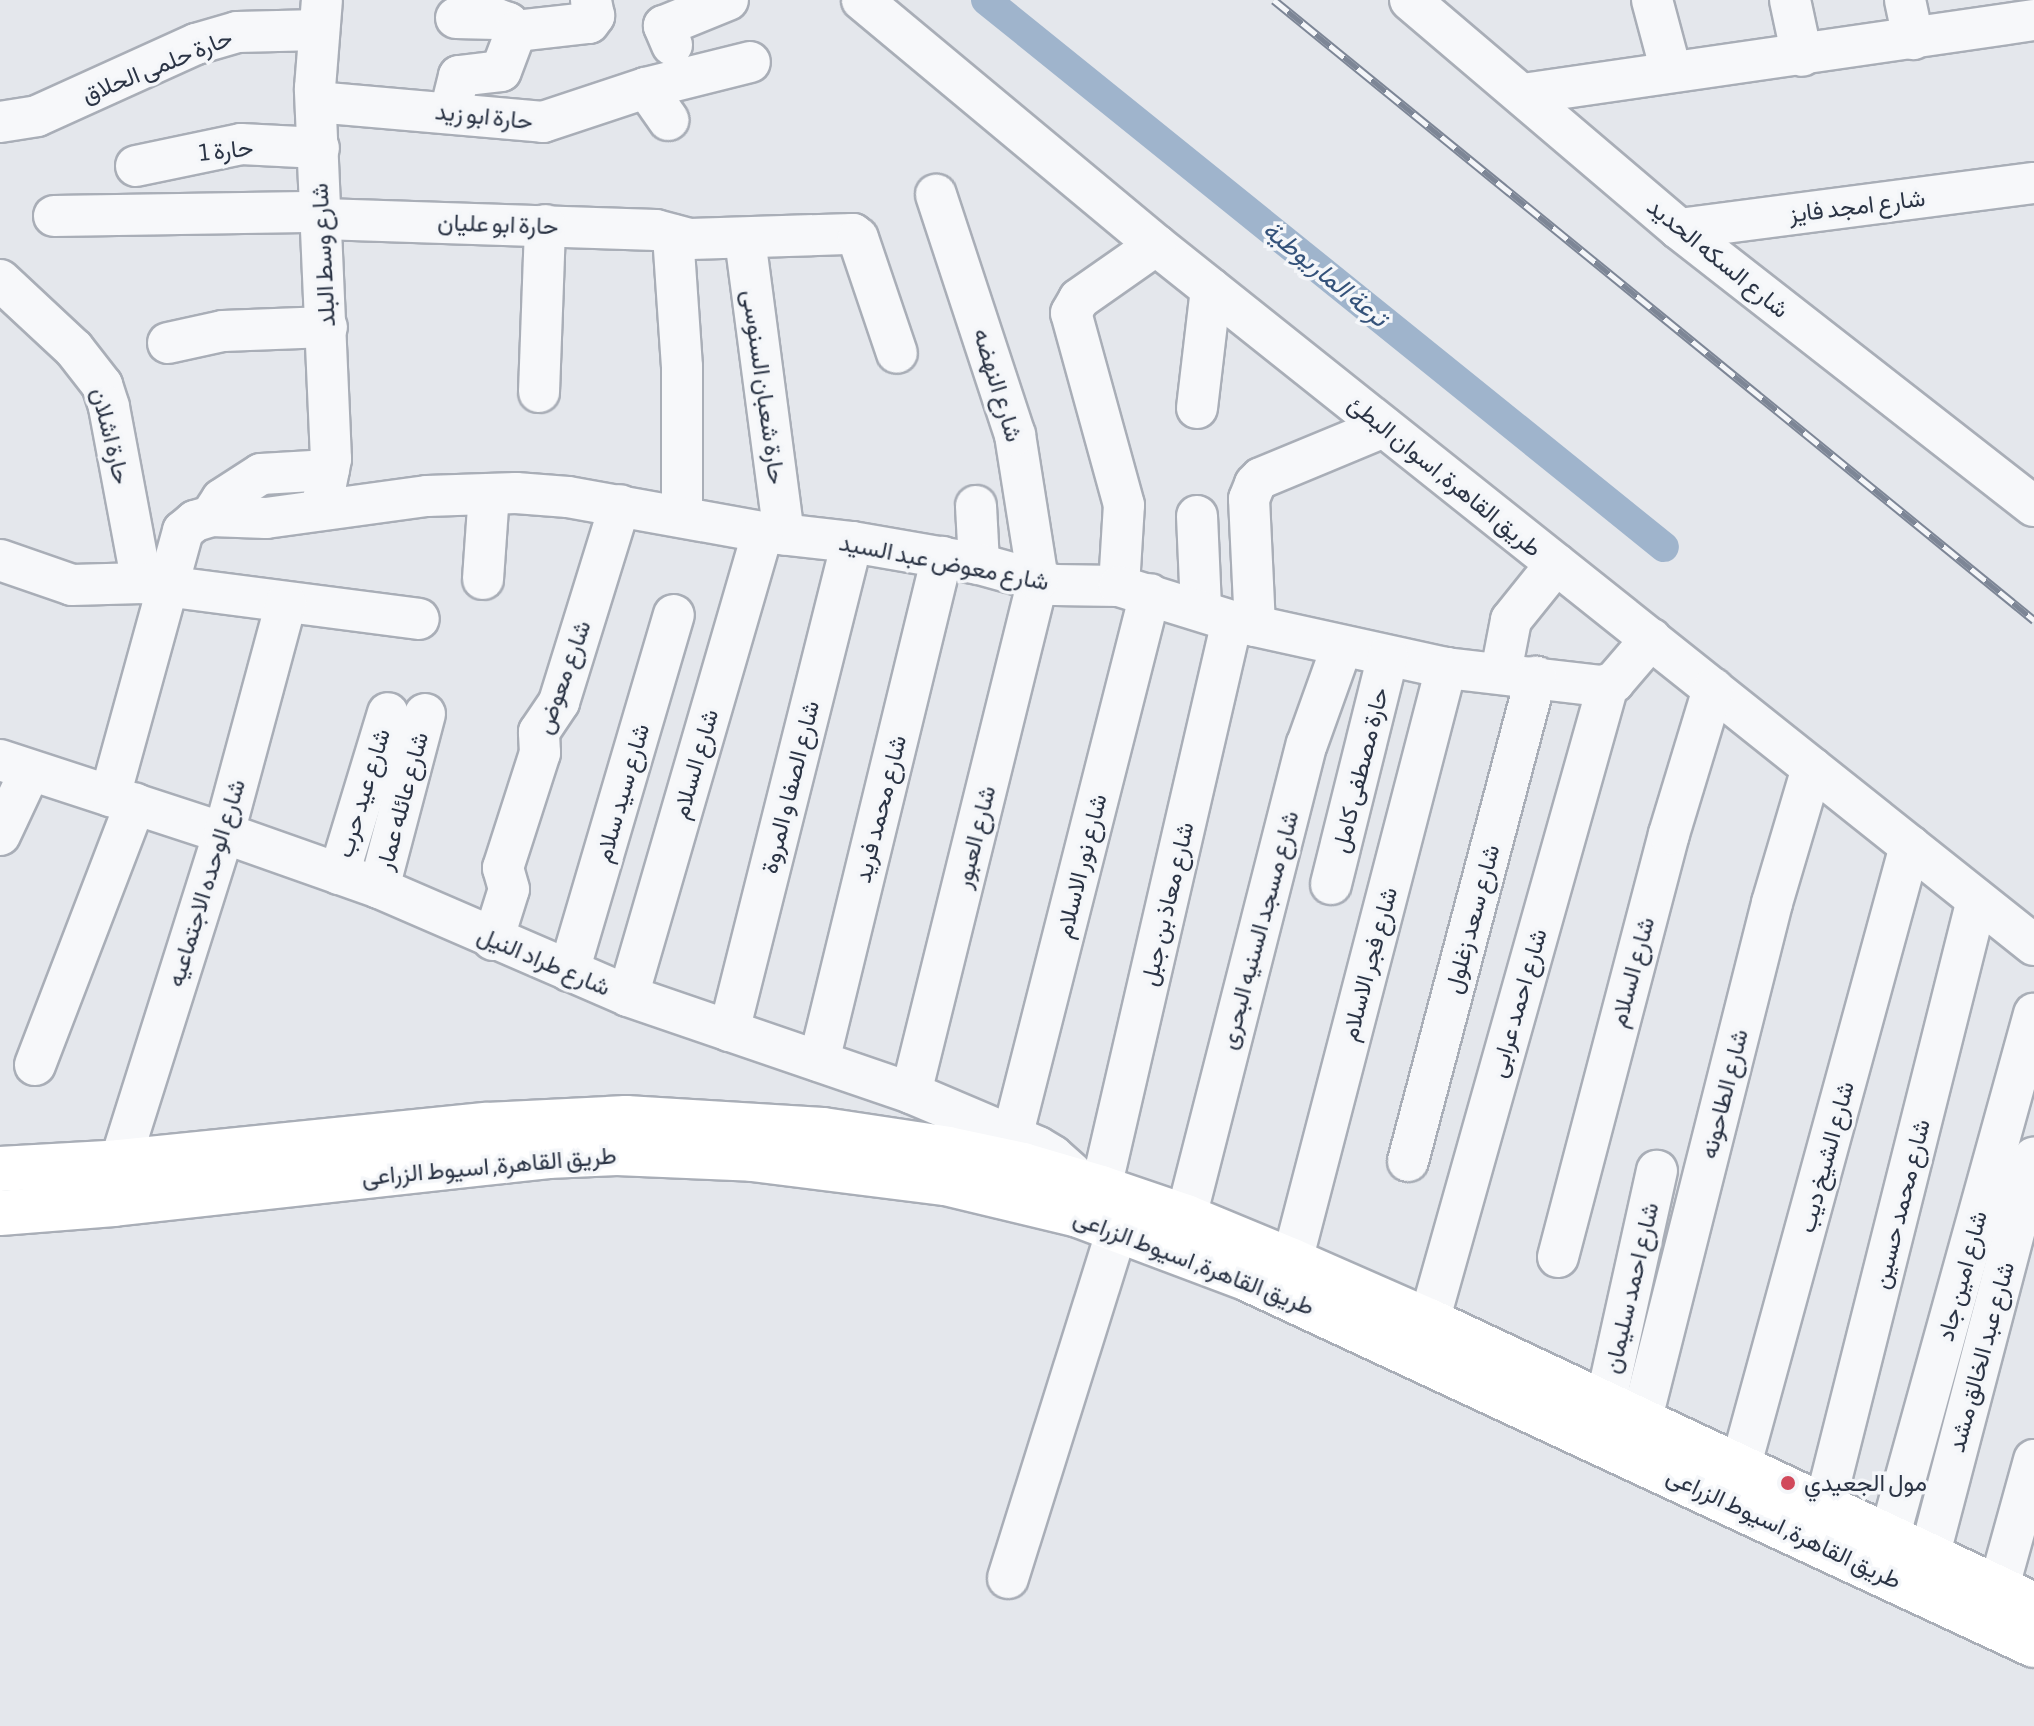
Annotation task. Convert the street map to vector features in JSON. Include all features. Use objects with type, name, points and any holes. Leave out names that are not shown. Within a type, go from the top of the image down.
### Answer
[{"type":"highway","name":"طريق القاهرة, اسيوط الزراعى","points":[[0,1169],[120,1162],[487,1125],[626,1118],[759,1124],[870,1136],[948,1149],[1089,1184],[1186,1217],[1292,1261],[1429,1321],[2016,1598]]},
{"type":"highway","name":"طريق القاهرة, اسيوط الزراعى","points":[[0,1213],[130,1203],[548,1156],[617,1153],[752,1159],[882,1173],[1030,1202],[1118,1228],[1339,1319],[2034,1645]]},
{"type":"street","points":[[450,112],[459,76],[501,71],[515,33],[523,27],[561,28],[589,23],[594,16],[591,0]]},
{"type":"street","points":[[672,45],[664,26],[728,0]]},
{"type":"street","name":"طريق القاهرة, اسوان البطئ","points":[[862,0],[1156,245],[2034,945]]},
{"type":"street","name":"شارع السكه الحديد","points":[[1410,0],[1679,229],[2034,506]]},
{"type":"street","points":[[1652,0],[1671,71]]},
{"type":"street","points":[[1790,0],[1802,56]]},
{"type":"street","points":[[1905,0],[1913,39]]},
{"type":"street","name":"حارة حلمى الحلاق","points":[[0,122],[37,116],[196,44],[237,32],[254,15],[320,15]]},
{"type":"street","name":"شارع وسط البلد","points":[[320,15],[316,102],[327,327],[329,470],[321,510]]},
{"type":"street","points":[[1523,94],[1913,39],[1964,15],[2034,20]]},
{"type":"street","points":[[456,18],[497,19],[508,23],[515,33]]},
{"type":"street","name":"حارة ابو زيد","points":[[316,102],[543,122],[657,104],[750,62]]},
{"type":"street","name":"حارة 1","points":[[136,166],[241,144],[319,148]]},
{"type":"street","name":"شارع امجد فايز","points":[[1679,229],[2034,183]]},
{"type":"street","name":"شارع النهضه","points":[[936,195],[1015,435],[1038,580]]},
{"type":"street","name":"حارة ابو عليان","points":[[54,216],[322,215],[656,230],[690,239],[856,236],[897,353]]},
{"type":"street","points":[[539,392],[545,225]]},
{"type":"street","points":[[673,235],[682,367],[682,517]]},
{"type":"street","name":"حارة شعبان السنوسى","points":[[745,239],[773,533]]},
{"type":"street","name":"شارع نور الاسلام","points":[[1012,1137],[1134,590],[1124,505],[1071,313],[1079,299],[1156,245]]},
{"type":"street","name":"حارة اشلان","points":[[3,288],[90,366],[102,385],[154,585]]},
{"type":"street","points":[[1197,408],[1211,289]]},
{"type":"street","points":[[168,343],[223,331],[327,327]]},
{"type":"street","points":[[1229,619],[1249,499],[1255,484],[1261,478],[1384,427]]},
{"type":"street","points":[[35,1065],[123,800],[154,585],[183,531],[195,521],[211,516],[222,499],[261,474],[329,470]]},
{"type":"street","points":[[483,579],[489,494]]},
{"type":"street","name":"شارع معوض عبد السيد","points":[[211,516],[266,518],[427,496],[489,494],[568,497],[773,533],[852,542],[960,561],[1055,585],[1134,590],[1229,619],[1446,668],[1608,685]]},
{"type":"street","name":"شارع معوض","points":[[493,940],[509,889],[503,868],[540,753],[539,732],[559,702],[620,505]]},
{"type":"street","name":"شارع محمد فريد","points":[[819,1061],[976,506]]},
{"type":"street","points":[[1197,516],[1229,619]]},
{"type":"street","name":"شارع السلام","points":[[628,996],[773,533]]},
{"type":"street","name":"شارع الصفا و المروة","points":[[729,1031],[852,542]]},
{"type":"street","points":[[0,560],[72,585],[154,585],[419,619]]},
{"type":"street","name":"شارع سعد زغلول","points":[[1408,1161],[1518,674],[1511,620],[1556,564]]},
{"type":"street","name":"شارع العبور","points":[[911,1093],[1038,580]]},
{"type":"street","name":"شارع الوحده الاجتماعيه","points":[[120,1162],[224,833],[286,603]]},
{"type":"street","name":"شارع سيد سلام","points":[[569,971],[674,615]]},
{"type":"street","name":"شارع معاذ بن جبل","points":[[1089,1184],[1229,619]]},
{"type":"street","points":[[1608,685],[1651,639]]},
{"type":"street","name":"شارع مسجد السنيه البحرى","points":[[1186,1217],[1307,744],[1342,646]]},
{"type":"street","name":"حارة مصطفى كامل","points":[[1331,884],[1388,656]]},
{"type":"street","name":"شارع فجر الاسلام","points":[[1292,1261],[1446,668]]},
{"type":"street","name":"شارع احمد عرابى","points":[[1429,1321],[1608,685]]},
{"type":"street","name":"شارع السلام","points":[[1558,1257],[1665,848],[1713,689]]},
{"type":"street","name":"شارع عيد حرب","points":[[339,874],[406,713]]},
{"type":"street","name":"شارع عائله عمار","points":[[379,888],[406,713]]},
{"type":"street","points":[[0,835],[15,765]]},
{"type":"street","name":"شارع طراد النيل","points":[[15,765],[224,833],[379,888],[628,996],[911,1093],[1053,1156],[1089,1184]]},
{"type":"street","name":"شارع الطاحونه","points":[[1623,1413],[1812,768]]},
{"type":"street","name":"شارع الشيخ ديب","points":[[1740,1468],[1910,846]]},
{"type":"street","name":"شارع محمد حسين","points":[[1824,1508],[1977,900]]},
{"type":"street","name":"شارع امين جاد","points":[[1889,1538],[2034,1014]]},
{"type":"street","name":"شارع عبد الخالق مشد","points":[[1929,1557],[2034,1158]]},
{"type":"street","name":"شارع احمد سليمان","points":[[1623,1413],[1657,1171]]},
{"type":"street","points":[[1008,1578],[1118,1228]]},
{"type":"street","points":[[2016,1598],[2034,1460]]},
{"type":"waterway","name":"ترعة الماريوطية","points":[[986,0],[1664,547]]},
{"type":"railway","points":[[1274,0],[2034,620]]},
{"type":"place","name":"مول الجعيدي","points":[[1788,1483]]}]
